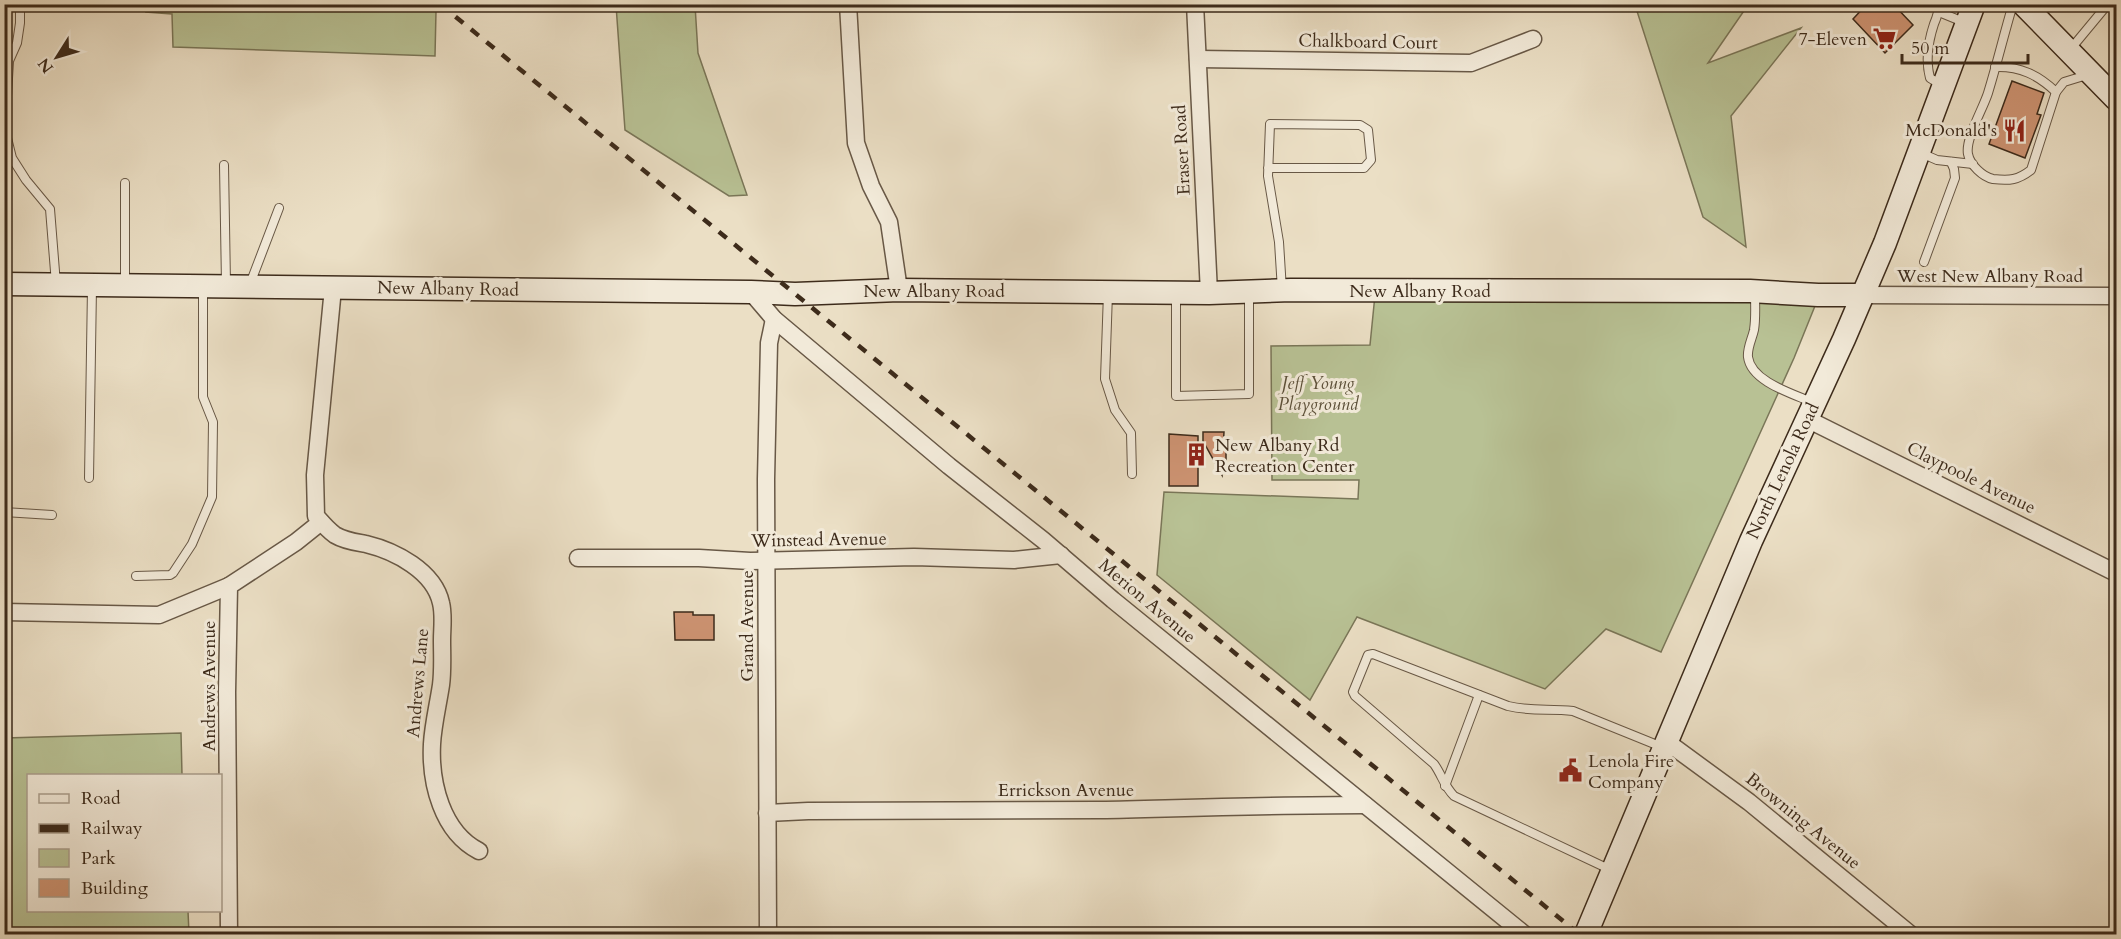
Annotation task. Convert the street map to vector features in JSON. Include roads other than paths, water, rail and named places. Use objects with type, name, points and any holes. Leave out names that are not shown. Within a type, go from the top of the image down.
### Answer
[{"type":"main road","points":[[2022,4],[2116,99]]},
{"type":"main road","name":"North Lenola Road","points":[[1586,934],[1750,541],[1811,412],[1894,222],[1970,14]]},
{"type":"main road","name":"New Albany Road","points":[[4,284],[795,294],[899,290],[1176,293],[1282,290],[1755,291],[1863,295]]},
{"type":"street","points":[[848,4],[856,144],[871,186],[889,222],[899,290]]},
{"type":"street","name":"Eraser Road","points":[[1195,4],[1209,293]]},
{"type":"street","name":"Chalkboard Court","points":[[1198,59],[1471,63],[1533,39]]},
{"type":"street","points":[[4,612],[159,615],[229,586],[296,543],[321,522],[316,516],[315,475],[333,288]]},
{"type":"street","name":"Merion Avenue","points":[[751,292],[774,319],[950,466],[1524,934]]},
{"type":"street","name":"West New Albany Road","points":[[1863,295],[2116,296]]},
{"type":"street","name":"Grand Avenue","points":[[768,934],[768,361],[774,319]]},
{"type":"street","name":"Claypoole Avenue","points":[[1811,412],[2116,573]]},
{"type":"street","name":"Andrews Lane","points":[[321,522],[336,536],[351,542],[380,548],[410,563],[433,586],[441,602],[442,663],[432,745],[436,783],[444,816],[460,838],[479,851]]},
{"type":"street","name":"Winstead Avenue","points":[[578,558],[680,557],[767,560],[914,557],[1014,560],[1061,555]]},
{"type":"street","name":"Andrews Avenue","points":[[229,586],[227,703],[229,934]]},
{"type":"street","name":"Browning Avenue","points":[[1666,745],[1749,802],[1910,934]]},
{"type":"street","name":"Errickson Avenue","points":[[767,813],[1365,805]]},
{"type":"lane","points":[[20,4],[17,43],[9,61],[5,130],[12,158],[26,180],[50,209],[56,285]]},
{"type":"lane","points":[[2013,4],[1968,153],[1972,164],[1987,178],[2004,180],[2020,178],[2031,170],[2056,92],[2064,82],[2084,74],[2093,75]]},
{"type":"lane","points":[[2069,51],[2108,4]]},
{"type":"lane","points":[[1943,86],[1930,78],[1926,66],[1927,50],[1939,8],[1970,14]]},
{"type":"lane","points":[[1995,67],[2006,66],[2030,72],[2056,92]]},
{"type":"lane","points":[[1268,168],[1364,168],[1371,160],[1368,130],[1360,125],[1270,124],[1268,168],[1279,242],[1282,290]]},
{"type":"lane","points":[[1920,152],[1937,160],[1972,164]]},
{"type":"lane","points":[[1924,262],[1955,178],[1951,162]]},
{"type":"lane","points":[[224,165],[226,287]]},
{"type":"lane","points":[[125,183],[125,285]]},
{"type":"lane","points":[[249,288],[279,208]]},
{"type":"lane","points":[[89,478],[92,285]]},
{"type":"lane","points":[[136,576],[173,573],[192,544],[212,502],[213,422],[203,397],[203,287]]},
{"type":"lane","points":[[1176,293],[1176,396],[1249,394],[1249,291]]},
{"type":"lane","points":[[1755,291],[1755,320],[1748,356],[1751,367],[1758,377],[1811,412]]},
{"type":"lane","points":[[1108,292],[1105,379],[1115,411],[1131,433],[1132,474]]},
{"type":"lane","points":[[4,512],[52,515]]},
{"type":"lane","points":[[1613,872],[1454,796],[1445,786],[1434,764],[1354,696],[1353,692],[1368,655],[1373,654],[1508,706],[1527,711],[1561,709],[1573,711],[1666,745]]},
{"type":"lane","points":[[1445,786],[1479,695]]},
{"type":"railway","points":[[440,4],[1579,934]]},
{"type":"place","name":"7-Eleven","points":[[1885,39]]},
{"type":"place","name":"McDonald's","points":[[2015,130]]},
{"type":"place","name":"New Albany Rd Recreation Center","points":[[1197,455]]},
{"type":"place","name":"Lenola Fire Company","points":[[1570,771]]},
{"type":"park label","name":"Jeff Young Playground","points":[[1318,394]]}]
